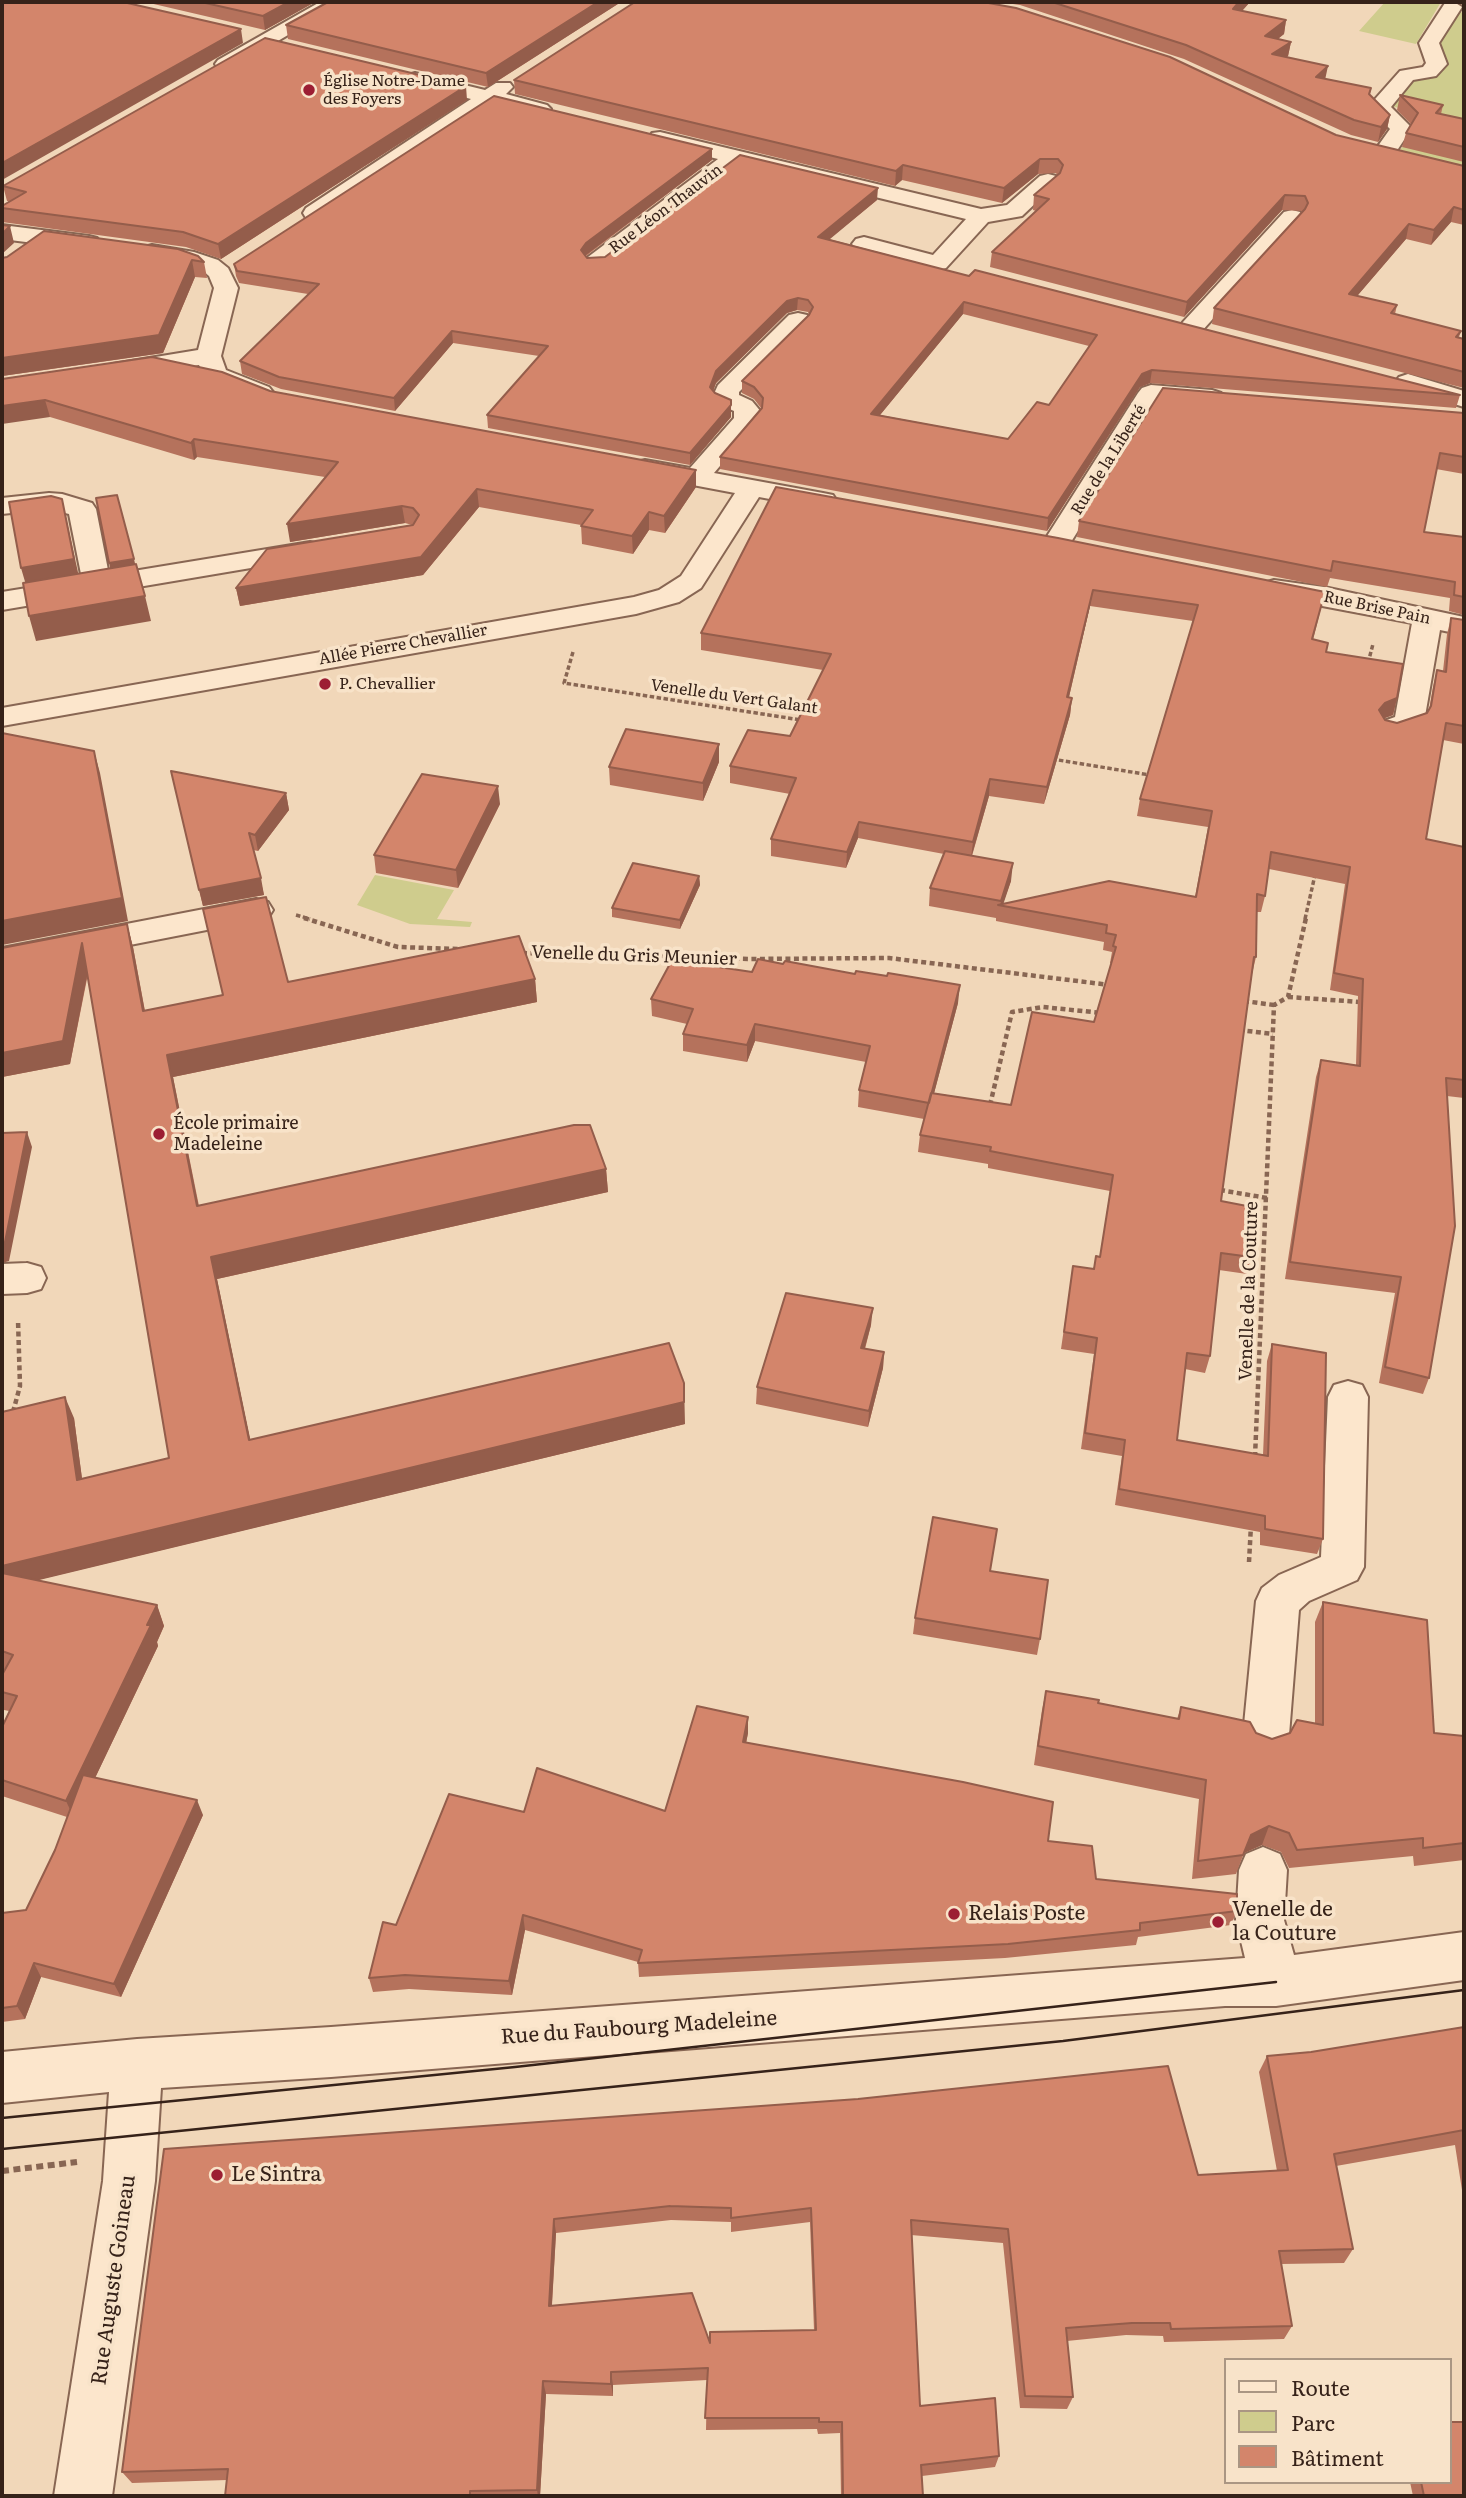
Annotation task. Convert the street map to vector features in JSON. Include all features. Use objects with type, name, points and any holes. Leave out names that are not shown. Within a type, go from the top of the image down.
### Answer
[{"type":"street","points":[[204,76],[334,2]]},
{"type":"street","points":[[1384,153],[1401,128],[1379,107],[1407,75],[1429,72],[1437,64],[1429,43],[1452,8]]},
{"type":"street","points":[[243,35],[295,49]]},
{"type":"street","points":[[388,72],[561,114]]},
{"type":"street","points":[[291,228],[523,74]]},
{"type":"street","points":[[641,134],[981,216],[1014,211],[1048,181]]},
{"type":"street","points":[[1363,148],[1411,159]]},
{"type":"street","name":"Rue Léon Thauvin","points":[[596,262],[735,156]]},
{"type":"street","points":[[890,251],[934,205]]},
{"type":"street","points":[[938,262],[981,216]]},
{"type":"street","points":[[1192,327],[1292,217]]},
{"type":"street","points":[[2,232],[186,257],[227,270],[226,288],[209,356],[215,374],[273,398],[287,400]]},
{"type":"street","points":[[12,260],[42,237]]},
{"type":"street","points":[[864,244],[964,269]]},
{"type":"street","points":[[703,469],[746,420],[748,412],[743,406],[725,398],[727,390],[798,320]]},
{"type":"street","points":[[1165,320],[1218,334]]},
{"type":"street","points":[[96,373],[209,356]]},
{"type":"street","points":[[1391,378],[1464,398]]},
{"type":"street","name":"Rue de la Liberté","points":[[1083,550],[1045,542],[1152,393],[1233,400]]},
{"type":"street","points":[[1437,417],[1464,419]]},
{"type":"street","points":[[627,465],[845,505]]},
{"type":"street","name":"Allée Pierre Chevallier","points":[[2,717],[636,605],[670,596],[691,582],[751,488]]},
{"type":"street","points":[[2,506],[48,501],[69,503],[82,509],[97,585]]},
{"type":"street","points":[[2,601],[338,545]]},
{"type":"street","name":"Rue Brise Pain","points":[[1243,583],[1382,607],[1427,620],[1464,626]]},
{"type":"street","points":[[1391,728],[1409,722],[1427,620]]},
{"type":"street","points":[[2,959],[265,908]]},
{"type":"street","points":[[1266,1735],[1278,1601],[1294,1588],[1342,1567],[1348,1397]]},
{"type":"street","points":[[1263,1870],[1260,1920],[1276,1982]]},
{"type":"street","name":"Rue du Faubourg Madeleine","points":[[2,2077],[137,2064],[331,2052],[1225,1982],[1276,1982],[1464,1956]]},
{"type":"street","name":"Rue Auguste Goineau","points":[[83,2496],[131,2155],[137,2064]]},
{"type":"path","points":[[1366,674],[1376,633]]},
{"type":"path","name":"Venelle du Vert Galant","points":[[574,649],[564,683],[811,721]]},
{"type":"path","points":[[1044,757],[1153,776]]},
{"type":"path","points":[[1288,997],[1318,862]]},
{"type":"path","points":[[265,908],[311,918],[398,947],[465,950]]},
{"type":"path","name":"Venelle du Gris Meunier","points":[[518,953],[748,959],[889,958],[1114,985]]},
{"type":"path","points":[[1234,1000],[1275,1005],[1288,997],[1370,1003]]},
{"type":"path","name":"Venelle de la Couture","points":[[1255,1462],[1275,1005]]},
{"type":"path","points":[[990,1105],[1012,1012],[1043,1007],[1110,1014]]},
{"type":"path","points":[[1232,1029],[1273,1034]]},
{"type":"path","points":[[1214,1189],[1267,1198]]},
{"type":"path","points":[[9,1423],[20,1386],[15,1279]]},
{"type":"path","points":[[1248,1572],[1252,1517]]},
{"type":"path","points":[[2,2171],[131,2155]]},
{"type":"green space","points":[[1385,2],[1441,2],[1416,44],[1359,31]]},
{"type":"green space","points":[[1456,11],[1464,13],[1464,167],[1399,151],[1430,115],[1386,105],[1414,76],[1433,73],[1436,44]]},
{"type":"green space","points":[[375,875],[454,890],[437,919],[472,922],[470,927],[410,924],[357,905]]},
{"type":"building","points":[[2,2],[123,2],[241,29],[2,163]]},
{"type":"building","points":[[201,2],[289,2],[263,16]]},
{"type":"building","points":[[328,2],[598,2],[486,73],[286,25]]},
{"type":"building","points":[[635,2],[983,2],[1016,8],[1170,57],[1336,135],[1464,166],[1464,210],[1454,207],[1434,230],[1409,224],[1349,294],[1397,305],[1391,313],[1461,331],[1456,337],[1464,339],[1464,372],[1214,308],[1305,209],[1308,203],[1305,196],[1285,195],[1187,302],[992,252],[1049,199],[1034,195],[1060,173],[1063,165],[1058,159],[1040,159],[1004,188],[903,165],[896,171],[514,80]]},
{"type":"building","points":[[1052,2],[1239,2],[1233,9],[1286,20],[1265,36],[1291,42],[1272,54],[1328,66],[1316,77],[1371,88],[1369,94],[1390,115],[1381,127],[1354,120],[1186,45]]},
{"type":"building","points":[[265,38],[466,86],[218,244],[183,232],[2,208],[26,192],[3,186]]},
{"type":"building","points":[[1400,95],[1443,105],[1436,113],[1464,119],[1464,147],[1406,133],[1418,113]]},
{"type":"building","points":[[494,96],[712,149],[586,243],[581,250],[587,258],[605,257],[740,155],[878,188],[818,237],[969,276],[975,270],[1460,395],[1152,370],[1142,374],[1048,518],[720,457],[762,408],[763,398],[754,387],[742,381],[809,315],[813,307],[808,300],[798,298],[787,301],[716,371],[710,387],[715,393],[731,400],[731,405],[690,453],[487,415],[548,346],[452,331],[394,398],[279,377],[240,361],[319,284],[237,271],[234,264]],"holes":[[[964,302],[1097,335],[1049,405],[1037,402],[1008,439],[871,414]]]},
{"type":"building","points":[[2,225],[10,226],[2,234]]},
{"type":"building","points":[[44,231],[178,249],[198,256],[204,262],[192,260],[159,335],[2,358],[2,258]]},
{"type":"building","points":[[152,357],[222,372],[270,391],[696,470],[664,516],[649,512],[632,536],[581,526],[593,510],[477,489],[421,557],[236,588],[267,549],[413,525],[419,515],[413,508],[402,506],[287,524],[338,462],[194,439],[191,443],[45,400],[2,406],[2,379]]},
{"type":"building","points":[[1163,388],[1464,413],[1464,457],[1440,453],[1424,532],[1464,537],[1464,597],[1454,595],[1455,582],[1333,561],[1331,571],[1079,521]]},
{"type":"building","points":[[776,487],[1058,538],[1325,592],[1312,639],[1328,643],[1326,652],[1403,664],[1397,698],[1385,703],[1379,710],[1385,720],[1397,723],[1427,713],[1431,706],[1437,670],[1446,672],[1451,618],[1464,620],[1464,726],[1446,723],[1426,839],[1464,847],[1464,1080],[1446,1078],[1455,1226],[1429,1378],[1385,1367],[1401,1277],[1290,1262],[1321,1060],[1360,1066],[1363,979],[1334,973],[1350,867],[1271,852],[1265,896],[1257,894],[1256,957],[1221,1201],[1252,1207],[1251,1257],[1221,1253],[1210,1356],[1187,1353],[1177,1440],[1268,1456],[1272,1344],[1326,1353],[1323,1539],[1265,1529],[1265,1516],[1119,1489],[1125,1440],[1085,1433],[1097,1338],[1064,1332],[1073,1266],[1094,1269],[1096,1256],[1100,1257],[1113,1175],[990,1151],[991,1147],[920,1135],[931,1093],[1011,1105],[1032,1012],[1094,1022],[1116,947],[1113,946],[1116,935],[1106,933],[1107,925],[998,905],[1109,881],[1196,897],[1212,811],[1140,799],[1198,605],[1093,590],[1067,697],[1072,698],[1047,787],[990,779],[973,842],[859,822],[847,852],[771,839],[796,778],[730,766],[748,730],[790,736],[831,654],[701,633]]},
{"type":"building","points":[[117,495],[134,559],[109,563],[96,498]]},
{"type":"building","points":[[51,496],[62,499],[74,559],[21,568],[9,502]]},
{"type":"building","points":[[136,564],[145,596],[29,616],[23,583]]},
{"type":"building","points":[[626,729],[719,744],[703,783],[609,767]]},
{"type":"building","points":[[2,733],[94,751],[122,898],[2,921]]},
{"type":"building","points":[[171,771],[286,793],[255,835],[249,833],[261,878],[199,890]]},
{"type":"building","points":[[422,774],[498,786],[456,870],[374,855]]},
{"type":"building","points":[[945,851],[1013,863],[1001,901],[930,888]]},
{"type":"building","points":[[633,863],[699,876],[680,920],[612,908]]},
{"type":"building","points":[[266,897],[288,982],[519,936],[535,979],[167,1055],[197,1206],[574,1125],[590,1125],[606,1169],[211,1257],[249,1440],[669,1343],[684,1383],[684,1402],[2,1566],[2,1412],[65,1397],[77,1480],[169,1458],[82,943],[63,1041],[2,1053],[2,948],[127,924],[143,1011],[223,995],[203,909]]},
{"type":"building","points":[[758,959],[783,964],[785,961],[855,974],[856,971],[887,976],[888,973],[960,985],[929,1103],[859,1090],[870,1046],[755,1024],[747,1045],[683,1034],[693,1009],[651,999],[672,960],[752,972]]},
{"type":"building","points":[[27,1132],[4,1247],[2,1247],[2,1133]]},
{"type":"building","points":[[786,1293],[873,1308],[861,1348],[884,1352],[869,1411],[757,1387]]},
{"type":"building","points":[[933,1517],[997,1529],[990,1571],[1048,1580],[1040,1639],[915,1618]]},
{"type":"building","points":[[2,1573],[157,1605],[147,1625],[151,1625],[66,1801],[2,1780],[2,1727],[17,1696],[2,1692],[2,1675],[13,1655],[2,1651]]},
{"type":"building","points":[[1323,1602],[1427,1620],[1434,1733],[1464,1736],[1464,1843],[1423,1848],[1423,1838],[1297,1850],[1289,1833],[1269,1826],[1251,1835],[1243,1855],[1198,1861],[1206,1780],[1038,1746],[1046,1691],[1099,1700],[1098,1703],[1179,1719],[1181,1707],[1250,1722],[1256,1733],[1272,1739],[1290,1733],[1297,1720],[1323,1725]]},
{"type":"building","points":[[697,1706],[748,1717],[743,1742],[963,1782],[1053,1802],[1048,1841],[1092,1846],[1096,1879],[1237,1894],[1237,1911],[1140,1923],[1140,1930],[1008,1944],[638,1963],[642,1950],[523,1915],[509,1981],[405,1975],[369,1978],[383,1922],[396,1925],[449,1794],[524,1812],[537,1768],[665,1811]]},
{"type":"building","points":[[83,1775],[197,1800],[114,1984],[34,1963],[17,2006],[2,2008],[2,1913],[26,1910],[55,1850]]},
{"type":"building","points":[[1464,2027],[1464,2130],[1334,2154],[1353,2249],[1279,2251],[1292,2326],[1171,2329],[1170,2323],[1132,2323],[1066,2328],[1073,2397],[1025,2396],[1008,2229],[911,2220],[920,2406],[995,2398],[999,2456],[921,2465],[923,2496],[843,2496],[842,2422],[819,2422],[819,2418],[705,2418],[708,2368],[611,2372],[611,2384],[543,2381],[537,2490],[470,2491],[470,2496],[225,2496],[228,2469],[122,2472],[164,2149],[858,2099],[1168,2066],[1198,2175],[1288,2170],[1267,2056],[1311,2052]],"holes":[[[670,2206],[731,2208],[731,2218],[811,2208],[816,2330],[710,2332],[710,2343],[692,2293],[549,2306],[554,2219]]]},
{"type":"building","points":[[1452,2422],[1464,2422],[1464,2496],[1424,2496],[1421,2484],[1452,2484]]},
{"type":"tram line","points":[[2,2118],[515,2067],[1276,1982]]},
{"type":"tram line","points":[[2,2149],[1063,2041],[1464,1990]]},
{"type":"place","name":"Église Notre-Dame des Foyers","points":[[309,90]]},
{"type":"place","name":"P. Chevallier","points":[[325,684]]},
{"type":"place","name":"École primaire Madeleine","points":[[159,1134]]},
{"type":"place","name":"Relais Poste","points":[[954,1914]]},
{"type":"place","name":"Venelle de la Couture","points":[[1218,1922]]},
{"type":"place","name":"Le Sintra","points":[[217,2175]]}]
